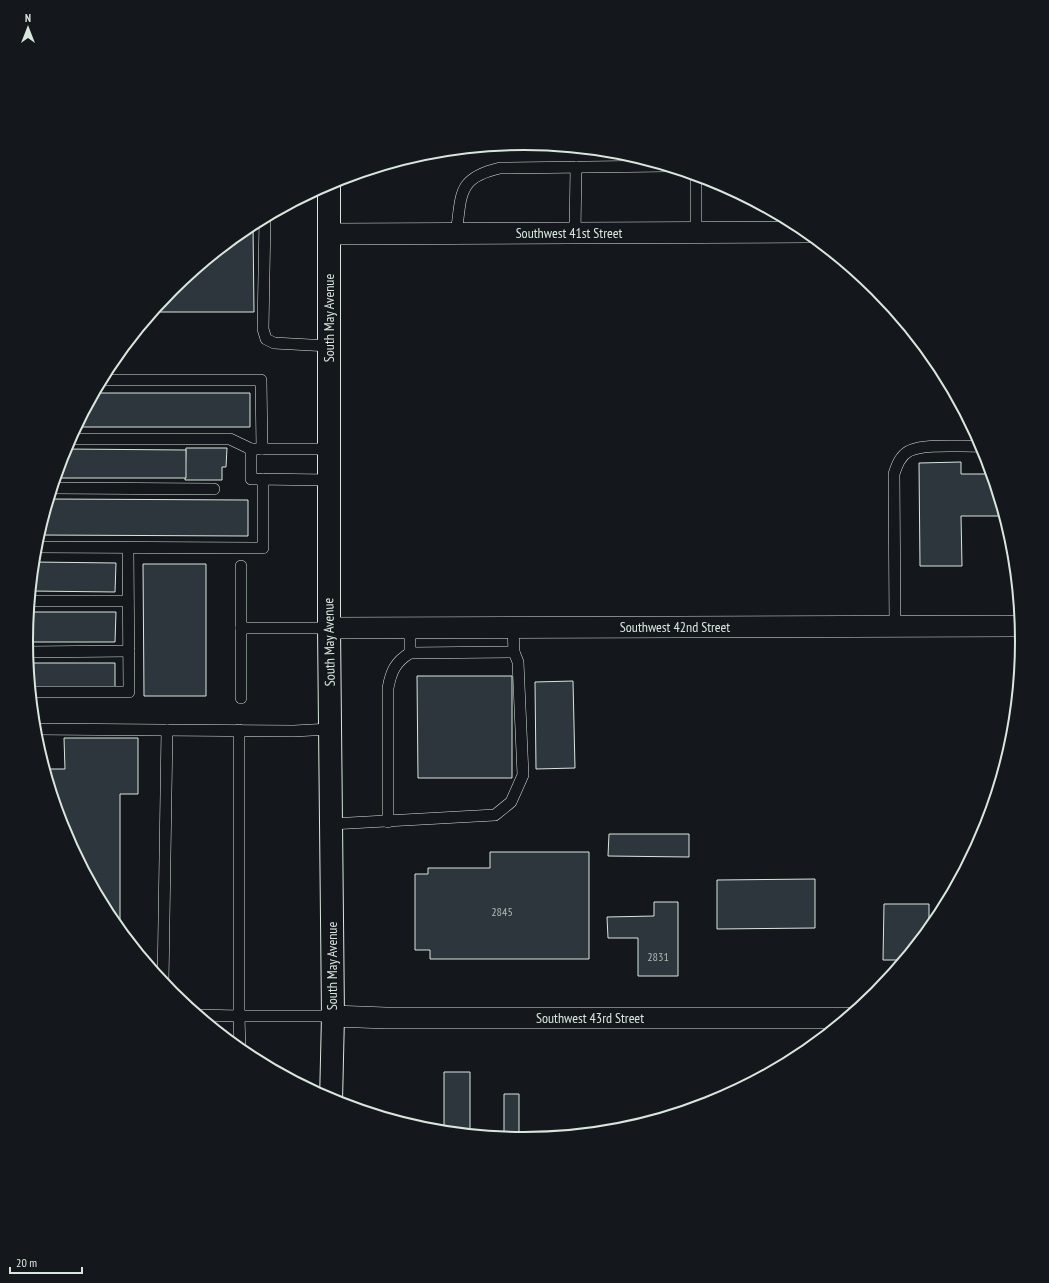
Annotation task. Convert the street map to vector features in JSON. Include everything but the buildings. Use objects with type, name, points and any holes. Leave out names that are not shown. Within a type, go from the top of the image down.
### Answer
[{"type":"main road","name":"South May Avenue","points":[[329,190],[329,628],[333,1016],[331,1094]]},
{"type":"street","name":"Southwest 41st Street","points":[[329,234],[797,232]]},
{"type":"street","name":"Southwest 42nd Street","points":[[329,628],[1016,626]]},
{"type":"street","name":"Southwest 43rd Street","points":[[333,1016],[386,1018],[840,1018]]},
{"type":"lane","points":[[456,234],[462,191],[473,178],[486,171],[500,168],[649,166]]},
{"type":"lane","points":[[575,233],[576,167]]},
{"type":"lane","points":[[696,181],[696,233]]},
{"type":"lane","points":[[265,225],[263,329],[266,339],[274,343],[329,346]]},
{"type":"lane","points":[[109,380],[261,380],[256,448],[251,479],[329,480]]},
{"type":"lane","points":[[77,439],[230,439],[256,448],[329,448]]},
{"type":"lane","points":[[895,626],[894,474],[898,462],[908,452],[923,447],[976,446]]},
{"type":"lane","points":[[42,547],[263,548],[263,479]]},
{"type":"lane","points":[[58,488],[214,489]]},
{"type":"lane","points":[[36,692],[129,692],[128,548]]},
{"type":"lane","points":[[241,566],[241,698]]},
{"type":"lane","points":[[35,601],[128,601]]},
{"type":"lane","points":[[241,628],[329,628]]},
{"type":"lane","points":[[410,628],[410,654]]},
{"type":"lane","points":[[331,824],[495,815],[511,802],[523,775],[518,662],[514,652],[513,628]]},
{"type":"lane","points":[[33,652],[129,652]]},
{"type":"lane","points":[[388,822],[388,688],[390,675],[401,659],[410,654],[514,652]]},
{"type":"lane","points":[[41,729],[330,729]]},
{"type":"lane","points":[[163,975],[167,730]]},
{"type":"lane","points":[[239,730],[240,1042]]},
{"type":"lane","points":[[205,1015],[333,1016]]}]
